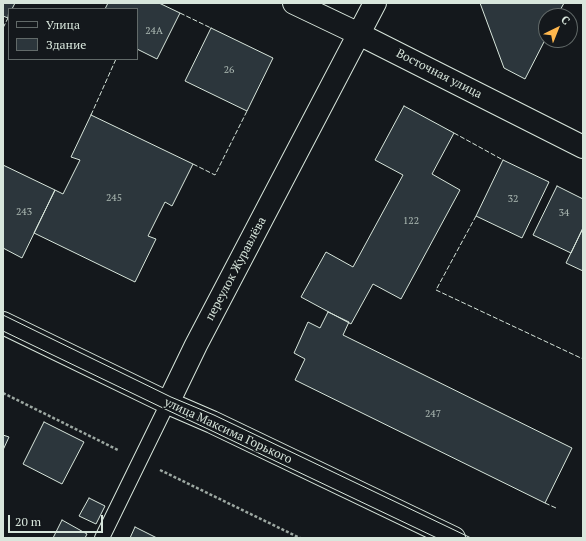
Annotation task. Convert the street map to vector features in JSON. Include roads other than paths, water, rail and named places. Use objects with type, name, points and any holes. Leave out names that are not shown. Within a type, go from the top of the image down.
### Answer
[{"type":"street","name":"Восточная улица","points":[[294,3],[359,34],[583,147]]},
{"type":"street","name":"переулок Журавлёва","points":[[168,403],[196,345],[376,3]]},
{"type":"street","name":"улица Максима Горького","points":[[3,323],[168,403],[212,422],[454,538]]},
{"type":"lane","name":"переулок Журавлёва","points":[[102,538],[168,403]]},
{"type":"tram line","points":[[3,315],[171,397],[214,415],[471,538]]},
{"type":"tram line","points":[[3,331],[437,538]]}]
